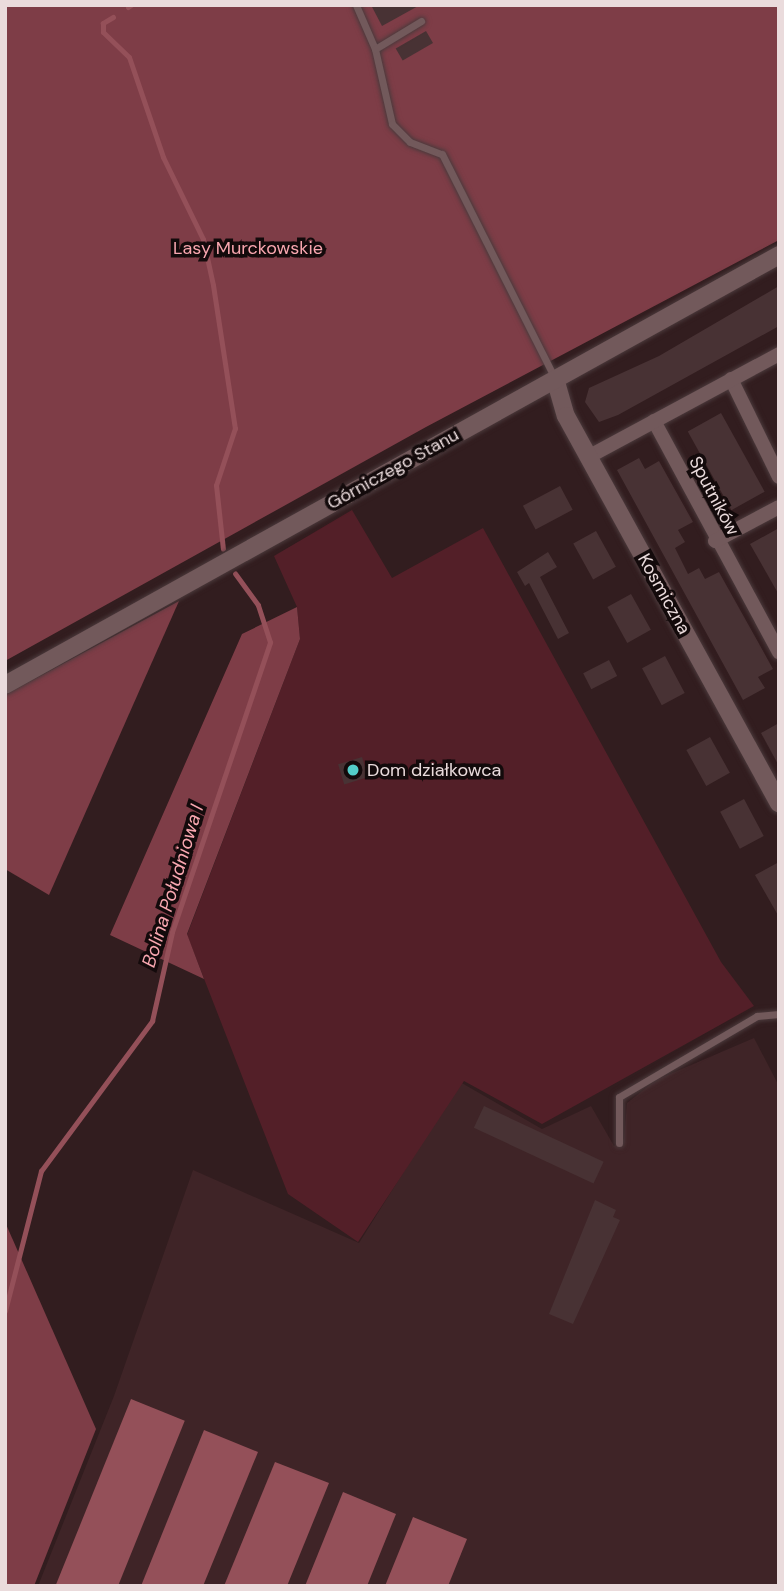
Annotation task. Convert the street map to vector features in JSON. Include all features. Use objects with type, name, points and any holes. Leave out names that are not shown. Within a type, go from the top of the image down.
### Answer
[{"type":"street","name":"Górniczego Stanu","points":[[5,685],[537,388],[556,383],[565,371],[779,255]]},
{"type":"street","points":[[588,457],[779,354]]},
{"type":"street","points":[[731,379],[779,477]]},
{"type":"street","name":"Kosmiczna","points":[[556,383],[556,396],[588,457],[779,803]]},
{"type":"street","name":"Sputników","points":[[654,421],[715,541],[779,652]]},
{"type":"street","points":[[715,541],[779,507]]},
{"type":"lane","points":[[356,5],[375,49],[392,124],[410,142],[442,154],[556,383]]},
{"type":"lane","points":[[375,49],[421,21]]},
{"type":"lane","points":[[619,1143],[619,1097],[757,1016],[779,1014]]},
{"type":"shaded area","points":[[352,510],[392,578],[483,528],[721,962],[754,1006],[542,1124],[464,1081],[358,1242],[288,1194],[187,935],[300,639],[297,607],[274,556]]},
{"type":"shaded area","points":[[754,1038],[779,1086],[779,1586],[38,1586],[114,1396],[193,1170],[359,1243],[460,1082],[542,1129],[591,1106],[614,1146],[624,1139],[627,1103],[656,1080]]},
{"type":"shaded area","points":[[131,1399],[185,1421],[118,1586],[56,1585]]},
{"type":"shaded area","points":[[204,1430],[258,1452],[203,1586],[141,1586]]},
{"type":"shaded area","points":[[275,1462],[329,1483],[287,1586],[224,1586]]},
{"type":"shaded area","points":[[343,1492],[396,1514],[367,1586],[305,1586]]},
{"type":"shaded area","points":[[413,1517],[467,1539],[448,1586],[385,1586]]},
{"type":"green space","name":"Lasy Murckowskie","points":[[5,5],[779,5],[779,240],[426,427],[5,661]]},
{"type":"green space","points":[[179,601],[49,895],[5,869],[5,695]]},
{"type":"green space","points":[[297,607],[300,639],[187,934],[204,979],[110,935],[242,634]]},
{"type":"green space","points":[[5,1222],[96,1429],[34,1586],[5,1586]]},
{"type":"building","points":[[371,5],[420,5],[382,26]]},
{"type":"building","points":[[426,31],[433,43],[403,61],[396,48]]},
{"type":"building","points":[[779,286],[779,326],[618,415],[599,422],[585,402],[589,388],[659,356]]},
{"type":"building","points":[[721,413],[765,492],[731,510],[688,431]]},
{"type":"building","points":[[639,458],[645,469],[659,461],[693,522],[678,530],[685,542],[675,548],[688,574],[699,568],[705,579],[719,572],[773,669],[758,677],[765,688],[743,700],[617,470]]},
{"type":"building","points":[[560,486],[573,510],[536,530],[523,506]]},
{"type":"building","points":[[779,528],[779,595],[750,544]]},
{"type":"building","points":[[596,531],[616,567],[593,579],[573,544]]},
{"type":"building","points":[[548,552],[557,567],[540,577],[569,633],[558,639],[529,583],[525,586],[517,572]]},
{"type":"building","points":[[631,594],[651,630],[627,643],[607,607]]},
{"type":"building","points":[[665,656],[685,693],[662,705],[642,668]]},
{"type":"building","points":[[609,660],[617,676],[591,689],[583,673]]},
{"type":"building","points":[[779,723],[779,766],[761,733]]},
{"type":"building","points":[[710,737],[730,773],[706,786],[686,750]]},
{"type":"building","name":"Dom działkowca","points":[[362,757],[368,777],[344,784],[338,764]]},
{"type":"building","points":[[744,799],[764,836],[740,849],[720,812]]},
{"type":"building","points":[[779,862],[779,917],[755,875]]},
{"type":"building","points":[[484,1106],[604,1162],[593,1184],[474,1128]]},
{"type":"building","points":[[595,1200],[616,1210],[613,1217],[620,1220],[573,1324],[549,1314]]},
{"type":"waterway","name":"Bolina Południowa I","points":[[113,17],[103,23],[103,32],[129,57],[163,157],[203,239],[213,285],[235,428],[216,485],[223,549]]},
{"type":"waterway","name":"Bolina Południowa I","points":[[5,1311],[41,1171],[152,1021],[172,932],[270,642],[258,605],[235,573]]},
{"type":"place","name":"Dom działkowca","points":[[353,770]]}]
